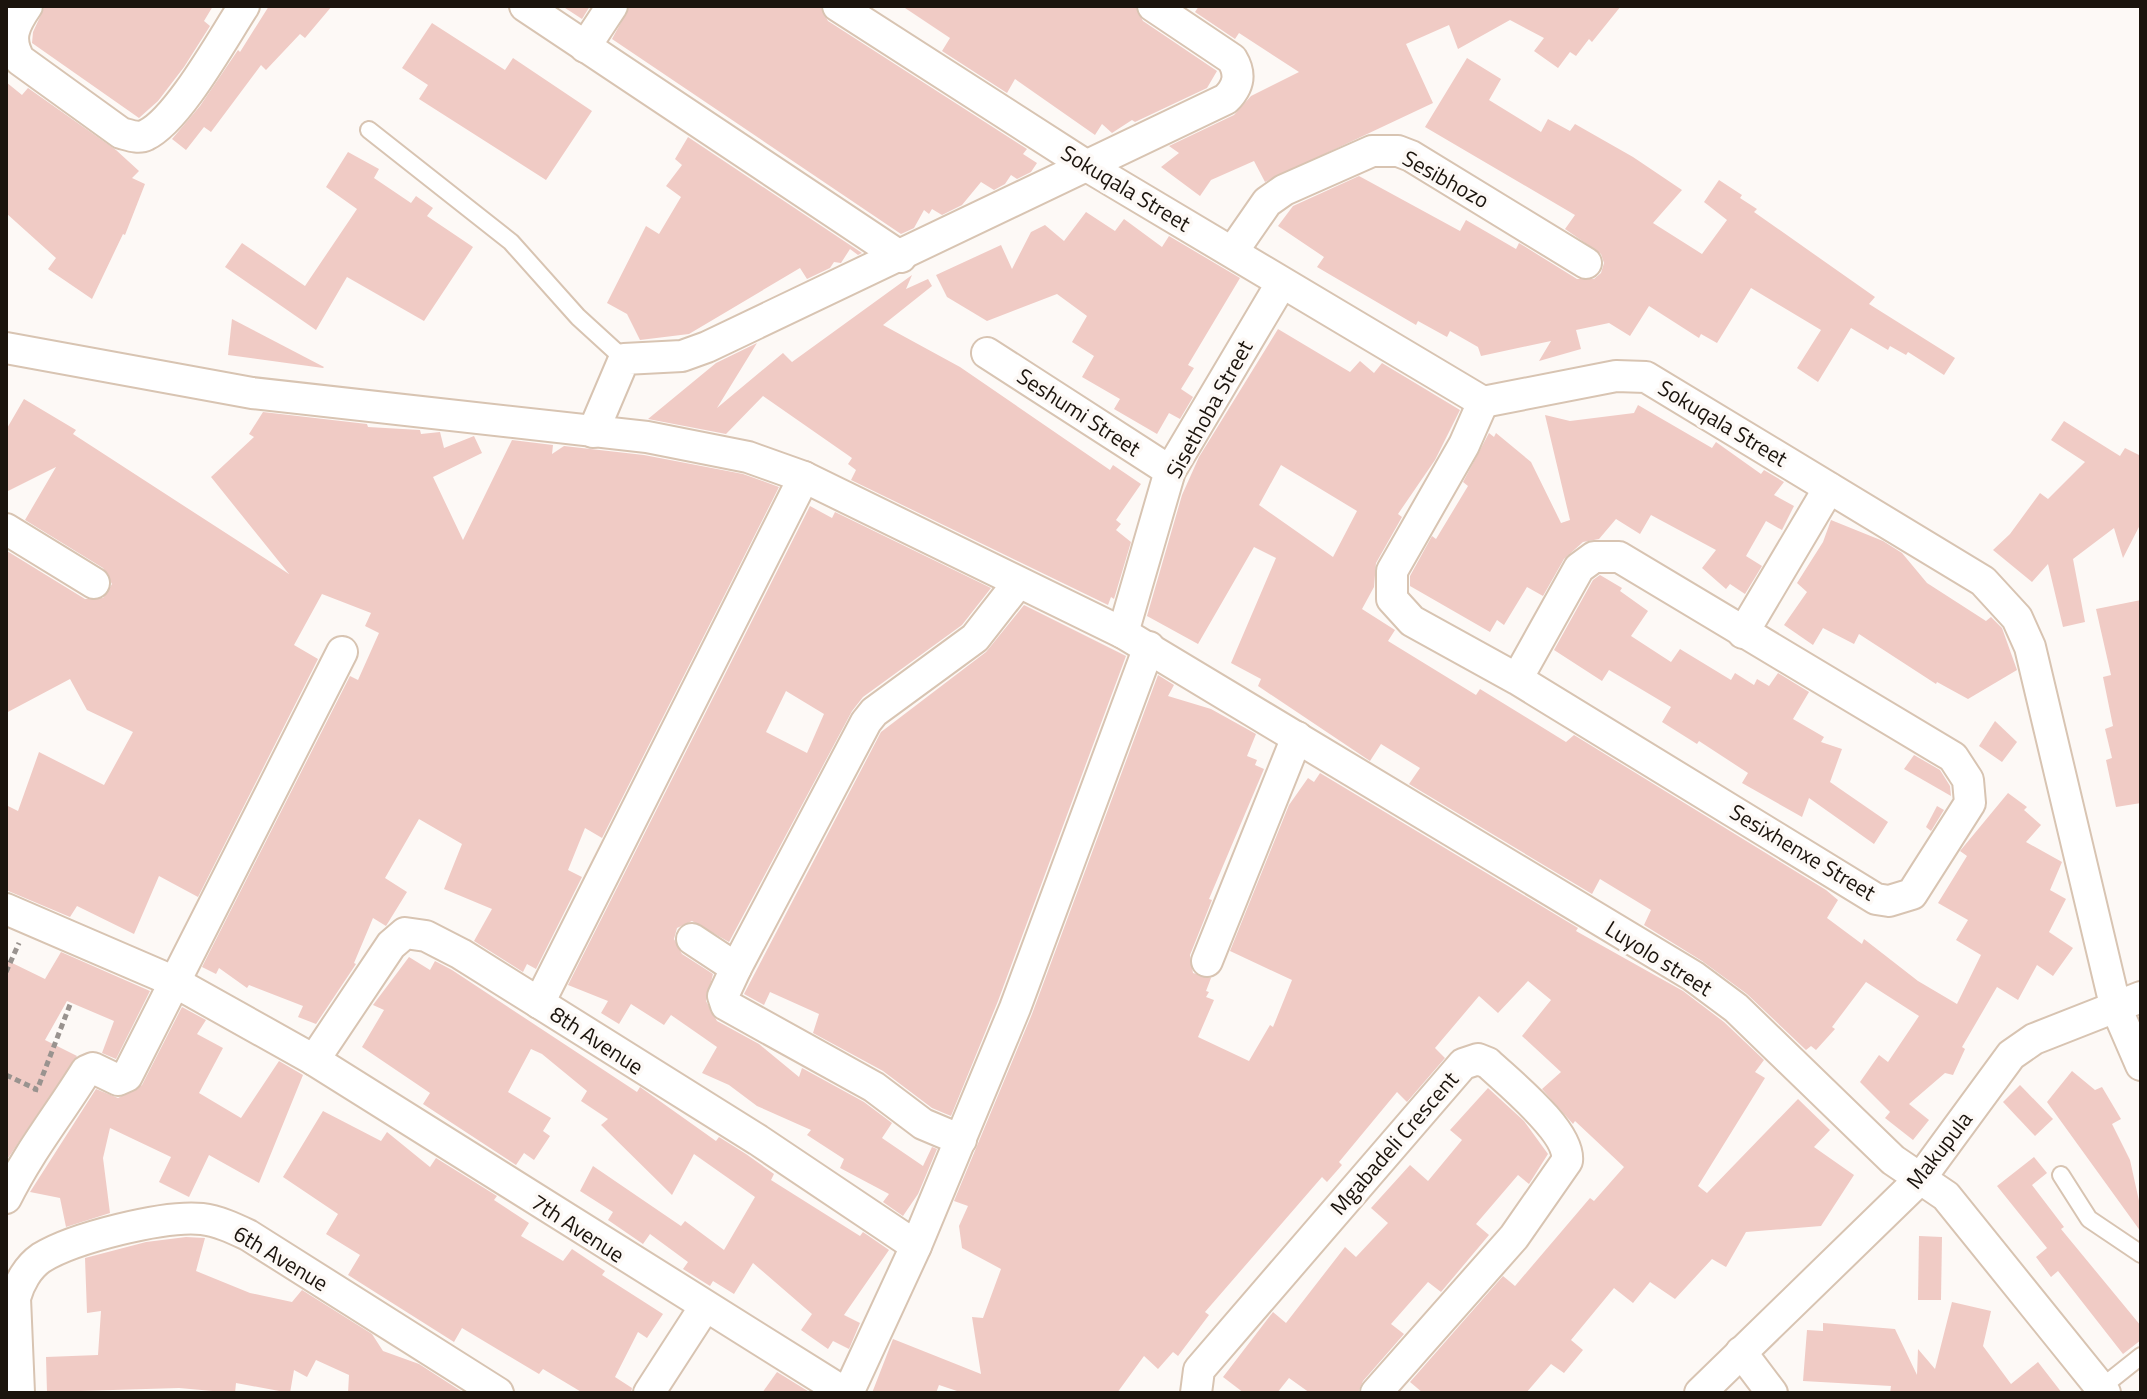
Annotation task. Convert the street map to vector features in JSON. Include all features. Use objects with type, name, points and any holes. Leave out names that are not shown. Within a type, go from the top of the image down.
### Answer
[{"type":"street","points":[[27,6],[12,32],[14,50],[20,60],[121,133],[137,137],[144,136],[171,115],[244,6]]},
{"type":"street","points":[[525,6],[901,257]]},
{"type":"street","points":[[585,47],[612,6]]},
{"type":"street","name":"Sokuqala Street","points":[[838,6],[1087,166],[1483,402],[1616,376],[1646,377],[1983,581],[2017,618],[2030,647],[2128,1001],[2141,1065]]},
{"type":"street","points":[[593,432],[624,359],[682,356],[707,347],[901,257],[1226,99],[1238,81],[1238,70],[1232,59],[1153,6]]},
{"type":"street","name":"Sesibhozo","points":[[1233,251],[1267,202],[1284,190],[1372,151],[1385,149],[1411,156],[1586,263]]},
{"type":"street","name":"Sisethoba Street","points":[[961,1140],[1048,922],[1136,640],[1170,471],[1281,284]]},
{"type":"street","name":"Luyolo street","points":[[6,348],[252,393],[647,437],[748,457],[804,477],[1136,640],[1693,976],[1736,1008],[1893,1160],[1946,1196],[2103,1390]]},
{"type":"street","name":"Seshumi Street","points":[[987,353],[1170,471]]},
{"type":"street","name":"Sesixhenxe Street","points":[[1483,402],[1464,445],[1392,571],[1392,599],[1412,621],[1517,679],[1876,899],[1889,901],[1912,894],[1970,803],[1968,780],[1953,757],[1619,557],[1594,557],[1579,568],[1517,679]]},
{"type":"street","points":[[539,1003],[804,477]]},
{"type":"street","points":[[1743,633],[1829,488]]},
{"type":"street","points":[[6,529],[94,583]]},
{"type":"street","points":[[961,1140],[923,1124],[874,1087],[726,1005],[723,996],[866,722],[874,712],[975,638],[1018,583]]},
{"type":"street","points":[[6,1198],[42,1133],[86,1071],[93,1068],[118,1080],[127,1076],[342,652]]},
{"type":"street","points":[[1207,961],[1297,737]]},
{"type":"street","name":"7th Avenue","points":[[6,909],[173,981],[314,1060],[704,1308],[846,1393],[916,1246],[961,1140]]},
{"type":"street","name":"8th Avenue","points":[[314,1060],[391,945],[405,933],[426,936],[461,954],[758,1140],[916,1246]]},
{"type":"street","points":[[692,939],[736,968]]},
{"type":"street","name":"Makupula","points":[[1700,1393],[1920,1179],[2011,1055],[2034,1039],[2128,1001]]},
{"type":"street","name":"Mgabadeli Crescent","points":[[1196,1393],[1199,1370],[1463,1064],[1478,1059],[1488,1063],[1560,1134],[1568,1151],[1567,1161],[1514,1237],[1376,1393]]},
{"type":"street","name":"6th Avenue","points":[[19,1393],[12,1276],[56,1250],[168,1219],[202,1219],[248,1235],[498,1393]]},
{"type":"street","points":[[649,1393],[704,1308]]},
{"type":"street","points":[[1741,1352],[1772,1393]]},
{"type":"lane","points":[[369,130],[511,242],[578,317],[624,359]]},
{"type":"lane","points":[[2061,1175],[2089,1219],[2141,1254]]},
{"type":"lane","points":[[2103,1390],[2141,1356]]},
{"type":"path","points":[[36,1089],[46,1075],[71,1002]]},
{"type":"building","points":[[45,6],[213,6],[204,21],[210,26],[184,67],[158,101],[139,118],[32,43],[33,32]]},
{"type":"building","points":[[269,6],[332,6],[305,38],[300,34],[266,70],[261,65],[211,132],[204,127],[186,150],[172,139],[200,106],[238,50],[240,52]]},
{"type":"building","points":[[562,6],[590,6],[582,19]]},
{"type":"building","points":[[630,6],[820,6],[828,21],[1027,149],[1023,154],[1037,163],[1031,172],[1017,179],[1011,175],[1005,184],[994,190],[981,182],[962,205],[942,215],[932,209],[929,214],[924,210],[914,228],[901,234],[612,39]]},
{"type":"building","points":[[902,6],[1135,6],[1143,21],[1217,71],[1207,88],[1135,122],[1132,120],[1112,133],[1102,124],[1095,135],[1015,79],[1007,93],[942,51],[950,38]]},
{"type":"building","points":[[1199,6],[1621,6],[1592,42],[1589,39],[1576,56],[1570,52],[1558,68],[1534,51],[1544,38],[1510,20],[1458,49],[1449,25],[1406,44],[1433,103],[1265,182],[1254,161],[1211,180],[1200,196],[1161,167],[1179,153],[1169,146],[1234,115],[1251,96],[1299,72],[1239,33],[1235,39],[1195,12]]},
{"type":"building","points":[[432,23],[505,70],[513,58],[592,111],[546,180],[419,99],[428,85],[402,68]]},
{"type":"building","points":[[1467,58],[1501,79],[1489,100],[1541,132],[1548,119],[1570,131],[1575,124],[1682,190],[1653,223],[1702,254],[1727,220],[1704,202],[1719,180],[1742,195],[1740,198],[1757,209],[1754,212],[1875,297],[1869,304],[1955,358],[1944,375],[1908,352],[1906,355],[1890,346],[1888,350],[1851,328],[1818,382],[1797,368],[1821,330],[1751,288],[1717,343],[1701,334],[1699,338],[1649,306],[1630,336],[1609,323],[1576,330],[1581,349],[1539,361],[1551,341],[1481,356],[1478,347],[1450,331],[1447,337],[1418,321],[1416,325],[1317,267],[1324,257],[1278,226],[1293,206],[1359,176],[1460,231],[1466,220],[1516,249],[1519,243],[1577,279],[1594,279],[1601,273],[1604,263],[1601,254],[1565,229],[1575,215],[1425,127]]},
{"type":"building","points":[[6,82],[22,95],[28,88],[116,150],[139,171],[132,178],[145,184],[125,235],[92,299],[48,269],[56,258],[6,213]]},
{"type":"building","points":[[688,137],[862,253],[858,255],[850,249],[841,263],[834,262],[830,268],[807,279],[800,268],[689,334],[640,340],[627,314],[607,303],[646,226],[659,234],[681,197],[666,186],[682,165],[675,159]]},
{"type":"building","points":[[348,152],[379,169],[374,178],[411,203],[416,196],[433,208],[427,216],[473,247],[424,321],[347,277],[316,330],[225,267],[242,243],[305,286],[357,209],[326,187]]},
{"type":"building","points":[[1086,212],[1115,231],[1124,219],[1162,247],[1169,236],[1240,278],[1188,365],[1194,368],[1181,389],[1193,397],[1180,419],[1169,413],[1157,434],[1114,409],[1120,399],[1082,377],[1094,356],[1072,342],[1087,316],[1057,294],[987,321],[947,297],[936,275],[1001,245],[1012,269],[1031,232],[1045,225],[1064,241]]},
{"type":"building","points":[[912,275],[906,289],[928,279],[932,286],[883,325],[960,367],[1110,470],[1113,465],[1141,484],[1116,520],[1121,524],[1116,530],[1131,542],[1114,599],[1111,597],[1108,605],[851,480],[856,470],[848,464],[852,458],[763,396],[726,434],[648,419],[716,363],[757,343],[717,408],[783,353],[792,362]]},
{"type":"building","points":[[232,319],[324,367],[228,355]]},
{"type":"building","points":[[1278,329],[1350,372],[1360,361],[1374,373],[1382,363],[1460,410],[1435,460],[1398,514],[1402,517],[1376,563],[1374,587],[1362,609],[1395,630],[1388,641],[1476,695],[1480,689],[1566,742],[1574,735],[1826,890],[1838,900],[1827,918],[1862,944],[1864,939],[1918,981],[1957,1004],[1981,955],[1956,940],[1968,920],[1938,903],[1967,856],[1960,851],[2008,793],[2027,807],[2024,810],[2041,825],[2026,842],[2062,862],[2050,890],[2066,899],[2049,932],[2073,948],[2053,976],[2037,965],[2018,1000],[1997,987],[1962,1047],[1965,1049],[1953,1075],[1945,1073],[1909,1104],[1929,1120],[1913,1140],[1885,1118],[1890,1112],[1860,1082],[1879,1055],[1888,1062],[1919,1016],[1866,982],[1832,1027],[1835,1029],[1816,1050],[1811,1046],[1806,1050],[1747,994],[1644,925],[1651,910],[1600,879],[1592,894],[1409,784],[1420,768],[1381,744],[1370,761],[1258,686],[1261,679],[1231,663],[1276,558],[1254,547],[1198,644],[1147,616],[1182,495],[1199,457]],"holes":[[[1281,465],[1357,511],[1333,557],[1259,505]]]},
{"type":"building","points":[[24,399],[76,430],[73,434],[289,574],[211,477],[254,437],[249,434],[263,412],[367,424],[368,427],[420,430],[421,434],[440,432],[444,448],[474,436],[482,453],[433,477],[463,540],[512,440],[553,445],[552,454],[564,446],[644,455],[743,474],[779,487],[602,838],[585,828],[568,870],[582,877],[536,969],[527,964],[523,972],[474,941],[492,909],[444,889],[462,844],[419,819],[385,878],[407,892],[386,926],[373,918],[356,964],[316,1024],[298,1017],[303,1006],[249,985],[247,988],[219,968],[216,974],[202,967],[350,676],[358,680],[379,633],[365,626],[371,613],[322,594],[294,645],[318,659],[198,897],[159,876],[134,934],[77,906],[70,917],[6,890],[6,805],[18,811],[39,752],[104,785],[133,732],[87,710],[70,679],[6,713],[7,551],[85,599],[103,598],[112,584],[103,568],[25,520],[56,467],[6,492],[6,430]]},
{"type":"building","points":[[1638,405],[1712,448],[1716,442],[1761,474],[1764,470],[1784,482],[1774,495],[1794,506],[1782,530],[1766,521],[1746,556],[1762,566],[1745,594],[1730,584],[1726,589],[1702,568],[1716,550],[1651,515],[1640,534],[1616,519],[1599,539],[1583,542],[1564,559],[1543,596],[1527,587],[1504,625],[1497,620],[1490,632],[1410,586],[1410,576],[1432,536],[1436,539],[1468,486],[1463,482],[1489,433],[1494,437],[1496,433],[1531,462],[1561,523],[1570,520],[1545,415],[1570,421],[1634,413]]},
{"type":"building","points":[[2064,421],[2120,456],[2125,448],[2141,456],[2141,523],[2123,558],[2114,528],[2073,559],[2085,622],[2063,627],[2048,564],[2032,582],[1993,550],[2010,534],[2040,493],[2048,499],[2085,462],[2051,440]]},
{"type":"building","points":[[810,506],[832,518],[835,512],[991,588],[962,625],[863,697],[852,711],[729,942],[692,921],[677,928],[674,939],[682,954],[713,974],[706,1001],[717,1021],[759,1044],[799,1077],[802,1068],[864,1102],[892,1123],[882,1138],[923,1166],[932,1147],[937,1149],[918,1194],[903,1216],[883,1202],[889,1194],[840,1168],[844,1159],[807,1135],[811,1130],[757,1106],[729,1085],[702,1073],[717,1047],[671,1015],[664,1025],[631,1004],[619,1024],[601,1013],[608,1001],[568,985]],"holes":[[[786,691],[824,714],[807,753],[766,732]]]},
{"type":"building","points":[[1831,520],[1883,541],[1902,553],[1927,583],[1986,621],[1991,617],[2002,628],[2017,670],[1968,699],[1936,684],[1859,634],[1854,644],[1823,628],[1813,645],[1784,625],[1807,592],[1797,583],[1823,542]]},
{"type":"building","points":[[1600,575],[1622,588],[1620,591],[1648,611],[1631,636],[1671,662],[1680,649],[1731,680],[1735,673],[1754,685],[1757,679],[1769,686],[1778,673],[1809,692],[1793,719],[1824,737],[1821,742],[1842,749],[1830,782],[1888,822],[1874,844],[1809,798],[1802,817],[1742,783],[1748,773],[1699,741],[1697,744],[1662,722],[1671,707],[1609,670],[1602,681],[1554,650],[1593,580]]},
{"type":"building","points":[[2141,600],[2141,803],[2116,807],[2106,760],[2112,758],[2105,729],[2113,726],[2103,677],[2111,675],[2096,609]]},
{"type":"building","points":[[1024,605],[1126,656],[998,1001],[951,1116],[932,1108],[883,1071],[813,1033],[819,1014],[770,992],[764,1005],[744,994],[881,732],[986,652]]},
{"type":"building","points":[[1158,675],[1174,685],[1168,696],[1211,709],[1256,734],[1247,756],[1257,760],[1255,765],[1264,769],[1209,899],[1212,900],[1190,955],[1193,973],[1211,978],[1206,997],[1214,1000],[1198,1037],[1249,1061],[1270,1025],[1273,1027],[1292,980],[1230,951],[1289,805],[1308,778],[1314,782],[1320,773],[1578,928],[1576,931],[1683,991],[1724,1022],[1764,1060],[1755,1072],[1765,1078],[1698,1186],[1707,1193],[1798,1099],[1830,1130],[1814,1147],[1854,1175],[1821,1226],[1746,1232],[1726,1267],[1712,1259],[1675,1299],[1650,1282],[1633,1303],[1614,1288],[1571,1340],[1583,1350],[1564,1373],[1551,1364],[1526,1393],[1423,1393],[1410,1382],[1503,1276],[1515,1286],[1590,1198],[1594,1201],[1624,1167],[1575,1121],[1573,1124],[1542,1089],[1561,1072],[1522,1036],[1551,1000],[1528,981],[1498,1013],[1479,996],[1435,1048],[1445,1058],[1407,1102],[1397,1092],[1339,1162],[1342,1165],[1327,1182],[1322,1177],[1205,1312],[1209,1315],[1178,1356],[1173,1352],[1158,1369],[1144,1356],[1117,1393],[963,1393],[939,1385],[936,1393],[872,1393],[893,1339],[981,1374],[972,1317],[983,1318],[1001,1269],[962,1248],[959,1226],[968,1206],[954,1201],[1032,1014]]},
{"type":"building","points":[[1995,721],[2017,742],[2002,762],[1979,746]]},
{"type":"building","points":[[1914,755],[1940,770],[1950,786],[1951,796],[1904,769]]},
{"type":"building","points":[[1937,806],[1944,810],[1931,831],[1926,827]]},
{"type":"building","points":[[61,952],[150,991],[116,1059],[102,1053],[114,1021],[67,1001],[45,1040],[77,1056],[6,1161],[6,960],[45,979]]},
{"type":"building","points":[[409,957],[430,970],[435,961],[452,970],[637,1092],[640,1087],[716,1141],[719,1137],[746,1154],[774,1174],[771,1180],[860,1236],[863,1232],[889,1250],[844,1315],[860,1323],[849,1349],[833,1341],[828,1349],[801,1330],[812,1314],[753,1263],[734,1294],[713,1281],[710,1286],[683,1269],[688,1262],[650,1234],[643,1244],[608,1220],[613,1212],[580,1191],[593,1166],[681,1226],[685,1221],[724,1250],[755,1197],[694,1154],[672,1195],[601,1125],[608,1119],[581,1101],[587,1091],[542,1054],[531,1049],[508,1092],[551,1118],[543,1131],[550,1136],[534,1160],[524,1153],[516,1165],[423,1104],[430,1093],[362,1047],[384,1010],[373,1005]]},
{"type":"building","points":[[182,1007],[206,1020],[197,1034],[223,1048],[199,1093],[241,1118],[279,1061],[303,1075],[259,1183],[209,1155],[189,1197],[159,1182],[171,1157],[110,1128],[103,1158],[110,1213],[66,1227],[60,1198],[30,1192],[96,1089],[118,1098],[142,1085]]},
{"type":"building","points":[[2072,1071],[2095,1090],[2102,1087],[2121,1119],[2112,1124],[2130,1160],[2141,1210],[2141,1232],[2047,1102]]},
{"type":"building","points":[[2020,1085],[2053,1119],[2035,1136],[2003,1102]]},
{"type":"building","points":[[1488,1088],[1524,1121],[1548,1154],[1529,1184],[1518,1175],[1476,1224],[1489,1235],[1441,1292],[1428,1282],[1391,1324],[1404,1334],[1363,1381],[1358,1393],[1310,1393],[1289,1378],[1277,1393],[1244,1393],[1223,1377],[1273,1312],[1286,1323],[1345,1247],[1356,1257],[1388,1223],[1371,1208],[1410,1165],[1428,1181],[1462,1140],[1450,1130]]},
{"type":"building","points":[[323,1111],[381,1141],[387,1132],[430,1167],[436,1158],[497,1196],[494,1200],[529,1223],[521,1236],[563,1261],[572,1249],[605,1271],[602,1275],[663,1314],[647,1338],[638,1332],[615,1377],[632,1388],[631,1393],[583,1393],[543,1369],[539,1374],[462,1328],[454,1342],[348,1275],[360,1255],[326,1234],[338,1214],[283,1177]]},
{"type":"building","points":[[2034,1157],[2047,1173],[2032,1185],[2064,1227],[2061,1229],[2141,1326],[2141,1340],[2123,1354],[2058,1271],[2051,1277],[2036,1257],[2047,1248],[1997,1186]]},
{"type":"building","points":[[1919,1236],[1942,1237],[1941,1300],[1918,1300]]},
{"type":"building","points":[[205,1238],[196,1271],[250,1293],[292,1302],[302,1290],[372,1334],[383,1351],[419,1364],[464,1393],[348,1393],[349,1375],[316,1360],[307,1377],[294,1370],[290,1393],[236,1383],[235,1393],[179,1388],[47,1392],[46,1357],[98,1355],[101,1311],[87,1313],[85,1258],[146,1242]]},
{"type":"building","points":[[1952,1302],[1991,1311],[1983,1346],[2011,1384],[2038,1362],[2062,1393],[1890,1393],[1891,1386],[1803,1381],[1807,1330],[1823,1331],[1823,1323],[1895,1329],[1917,1375],[1918,1349],[1935,1369]]},
{"type":"building","points":[[777,1372],[811,1393],[762,1393]]}]
